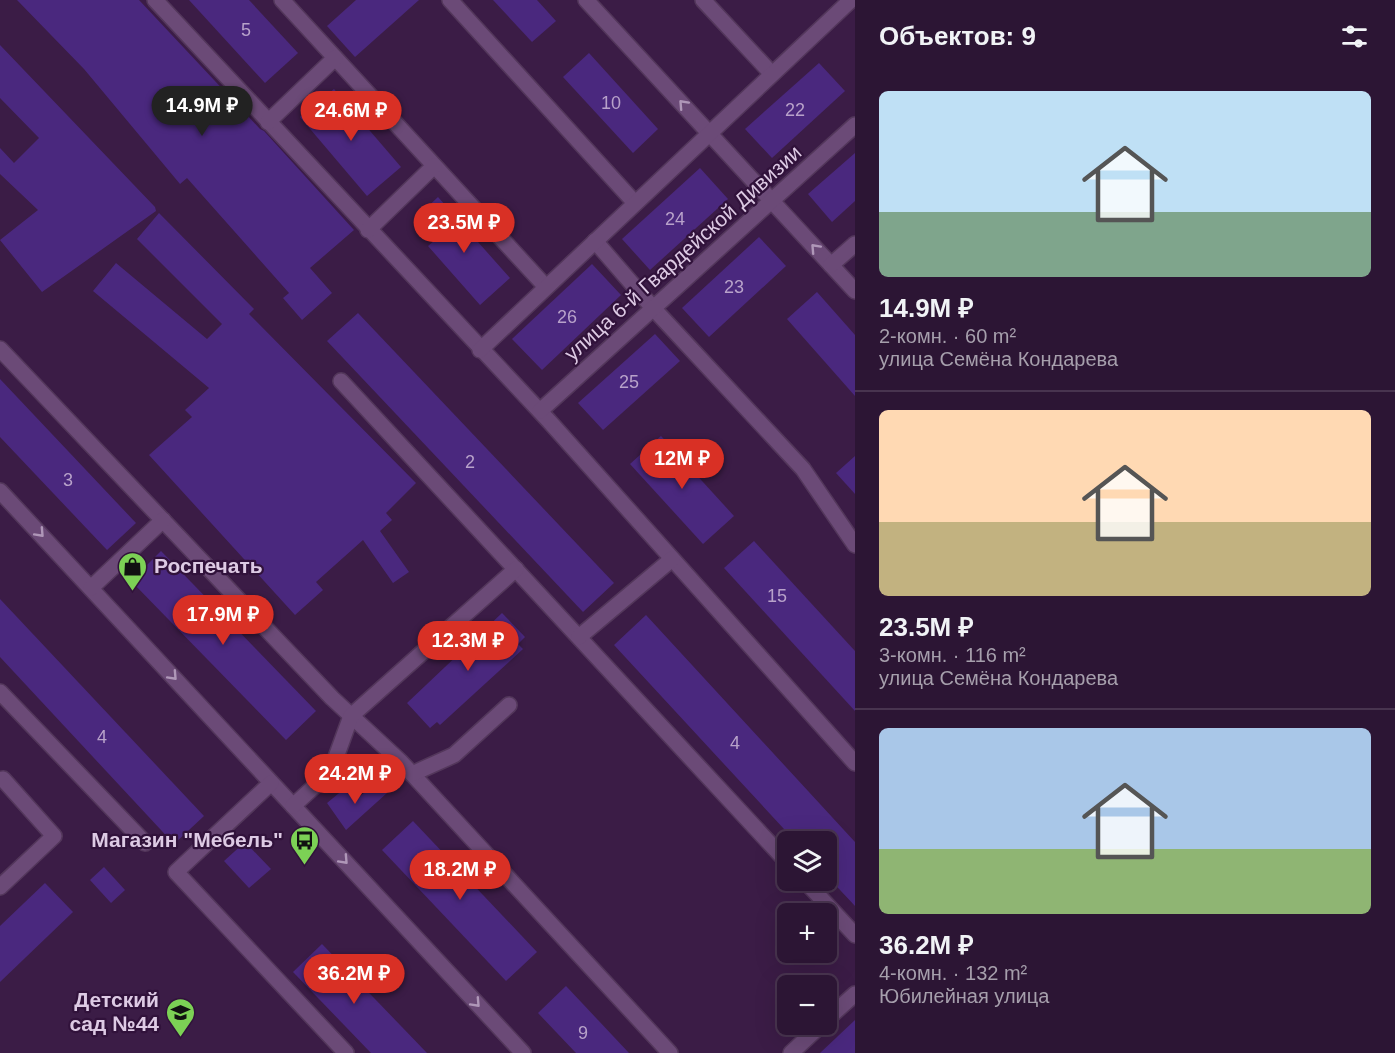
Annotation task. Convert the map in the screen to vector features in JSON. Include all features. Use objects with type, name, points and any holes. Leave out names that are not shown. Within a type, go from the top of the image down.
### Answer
[{"type":"street","points":[[282,0],[546,287]]},
{"type":"street","points":[[450,0],[635,203]]},
{"type":"street","points":[[586,0],[855,291]]},
{"type":"street","points":[[703,0],[771,74]]},
{"type":"street","points":[[480,350],[849,0]]},
{"type":"street","points":[[160,2],[368,230],[540,411],[855,764]]},
{"type":"street","points":[[268,122],[335,58]]},
{"type":"street","name":"улица 6-й Гвардейской Дивизии","points":[[540,411],[855,125]]},
{"type":"street","points":[[368,230],[434,166]]},
{"type":"street","points":[[595,241],[653,308],[803,469],[855,545]]},
{"type":"street","points":[[831,265],[855,244]]},
{"type":"street","points":[[0,349],[351,716],[411,774],[670,1053]]},
{"type":"street","points":[[341,381],[777,850]]},
{"type":"street","points":[[0,491],[523,1053]]},
{"type":"street","points":[[91,588],[163,520]]},
{"type":"street","points":[[579,637],[672,559]]},
{"type":"street","points":[[293,806],[331,771],[351,716],[516,569]]},
{"type":"street","points":[[0,692],[145,843]]},
{"type":"street","points":[[411,774],[454,756],[509,705]]},
{"type":"street","points":[[0,887],[54,836],[3,779]]},
{"type":"street","points":[[271,783],[176,872],[346,1053]]},
{"type":"street","points":[[814,891],[855,935]]},
{"type":"street","points":[[837,1010],[855,994]]},
{"type":"street","points":[[791,1053],[810,1035]]},
{"type":"building","points":[[17,0],[139,0],[264,131],[354,230],[310,268],[332,293],[302,320],[283,298],[289,293],[187,178],[180,184],[84,69]]},
{"type":"building","points":[[189,0],[249,0],[298,53],[265,83]]},
{"type":"building","points":[[356,0],[419,0],[355,57],[327,26]]},
{"type":"building","points":[[493,0],[537,0],[556,21],[532,42]]},
{"type":"building","points":[[0,45],[155,207],[156,211],[42,292],[0,240],[38,210],[0,174],[0,148],[14,163],[39,138],[0,98]]},
{"type":"building","points":[[589,53],[658,129],[633,153],[563,77]]},
{"type":"building","points":[[819,63],[845,91],[772,158],[745,129]]},
{"type":"building","points":[[334,89],[401,167],[367,196],[300,117]]},
{"type":"building","points":[[855,153],[855,201],[832,222],[808,194]]},
{"type":"building","points":[[700,168],[728,199],[650,270],[622,239]]},
{"type":"building","points":[[438,197],[510,278],[480,305],[428,246],[441,235],[421,213]]},
{"type":"building","points":[[159,213],[254,309],[249,314],[416,483],[386,513],[392,520],[380,531],[409,572],[393,583],[363,540],[316,582],[323,590],[295,615],[149,455],[192,417],[185,410],[209,388],[93,291],[116,263],[207,339],[222,324],[137,239]]},
{"type":"building","points":[[759,237],[786,266],[709,337],[682,308]]},
{"type":"building","points":[[592,264],[621,295],[542,370],[512,339]]},
{"type":"building","points":[[817,292],[855,335],[855,396],[787,319]]},
{"type":"building","points":[[358,313],[614,583],[583,612],[327,341]]},
{"type":"building","points":[[655,334],[680,361],[603,430],[578,403]]},
{"type":"building","points":[[0,379],[136,523],[107,550],[0,437]]},
{"type":"building","points":[[661,436],[734,516],[703,544],[630,464]]},
{"type":"building","points":[[855,456],[855,494],[836,473]]},
{"type":"building","points":[[754,541],[855,651],[855,711],[724,568]]},
{"type":"building","points":[[161,551],[316,711],[286,740],[131,581]]},
{"type":"building","points":[[0,599],[204,816],[174,844],[0,657]]},
{"type":"building","points":[[502,613],[525,637],[518,644],[523,649],[440,725],[437,722],[430,728],[407,703]]},
{"type":"building","points":[[646,615],[855,842],[855,906],[837,887],[837,831],[786,831],[614,645]]},
{"type":"building","points":[[377,781],[387,793],[346,830],[327,803],[344,789],[355,801]]},
{"type":"building","points":[[413,821],[537,952],[506,981],[382,850]]},
{"type":"building","points":[[245,842],[271,869],[249,888],[224,861]]},
{"type":"building","points":[[104,867],[125,890],[111,903],[90,880]]},
{"type":"building","points":[[45,883],[73,912],[0,982],[0,926]]},
{"type":"building","points":[[322,944],[427,1053],[371,1053],[293,972]]},
{"type":"building","points":[[566,986],[629,1053],[576,1053],[538,1013]]},
{"type":"building","points":[[855,1020],[855,1053],[820,1053]]},
{"type":"place","name":"Роспечать","points":[[133,592]]},
{"type":"place","name":"Магазин \"Мебель\"","points":[[304,866]]},
{"type":"place","name":"Детский сад №44","points":[[180,1038]]}]
